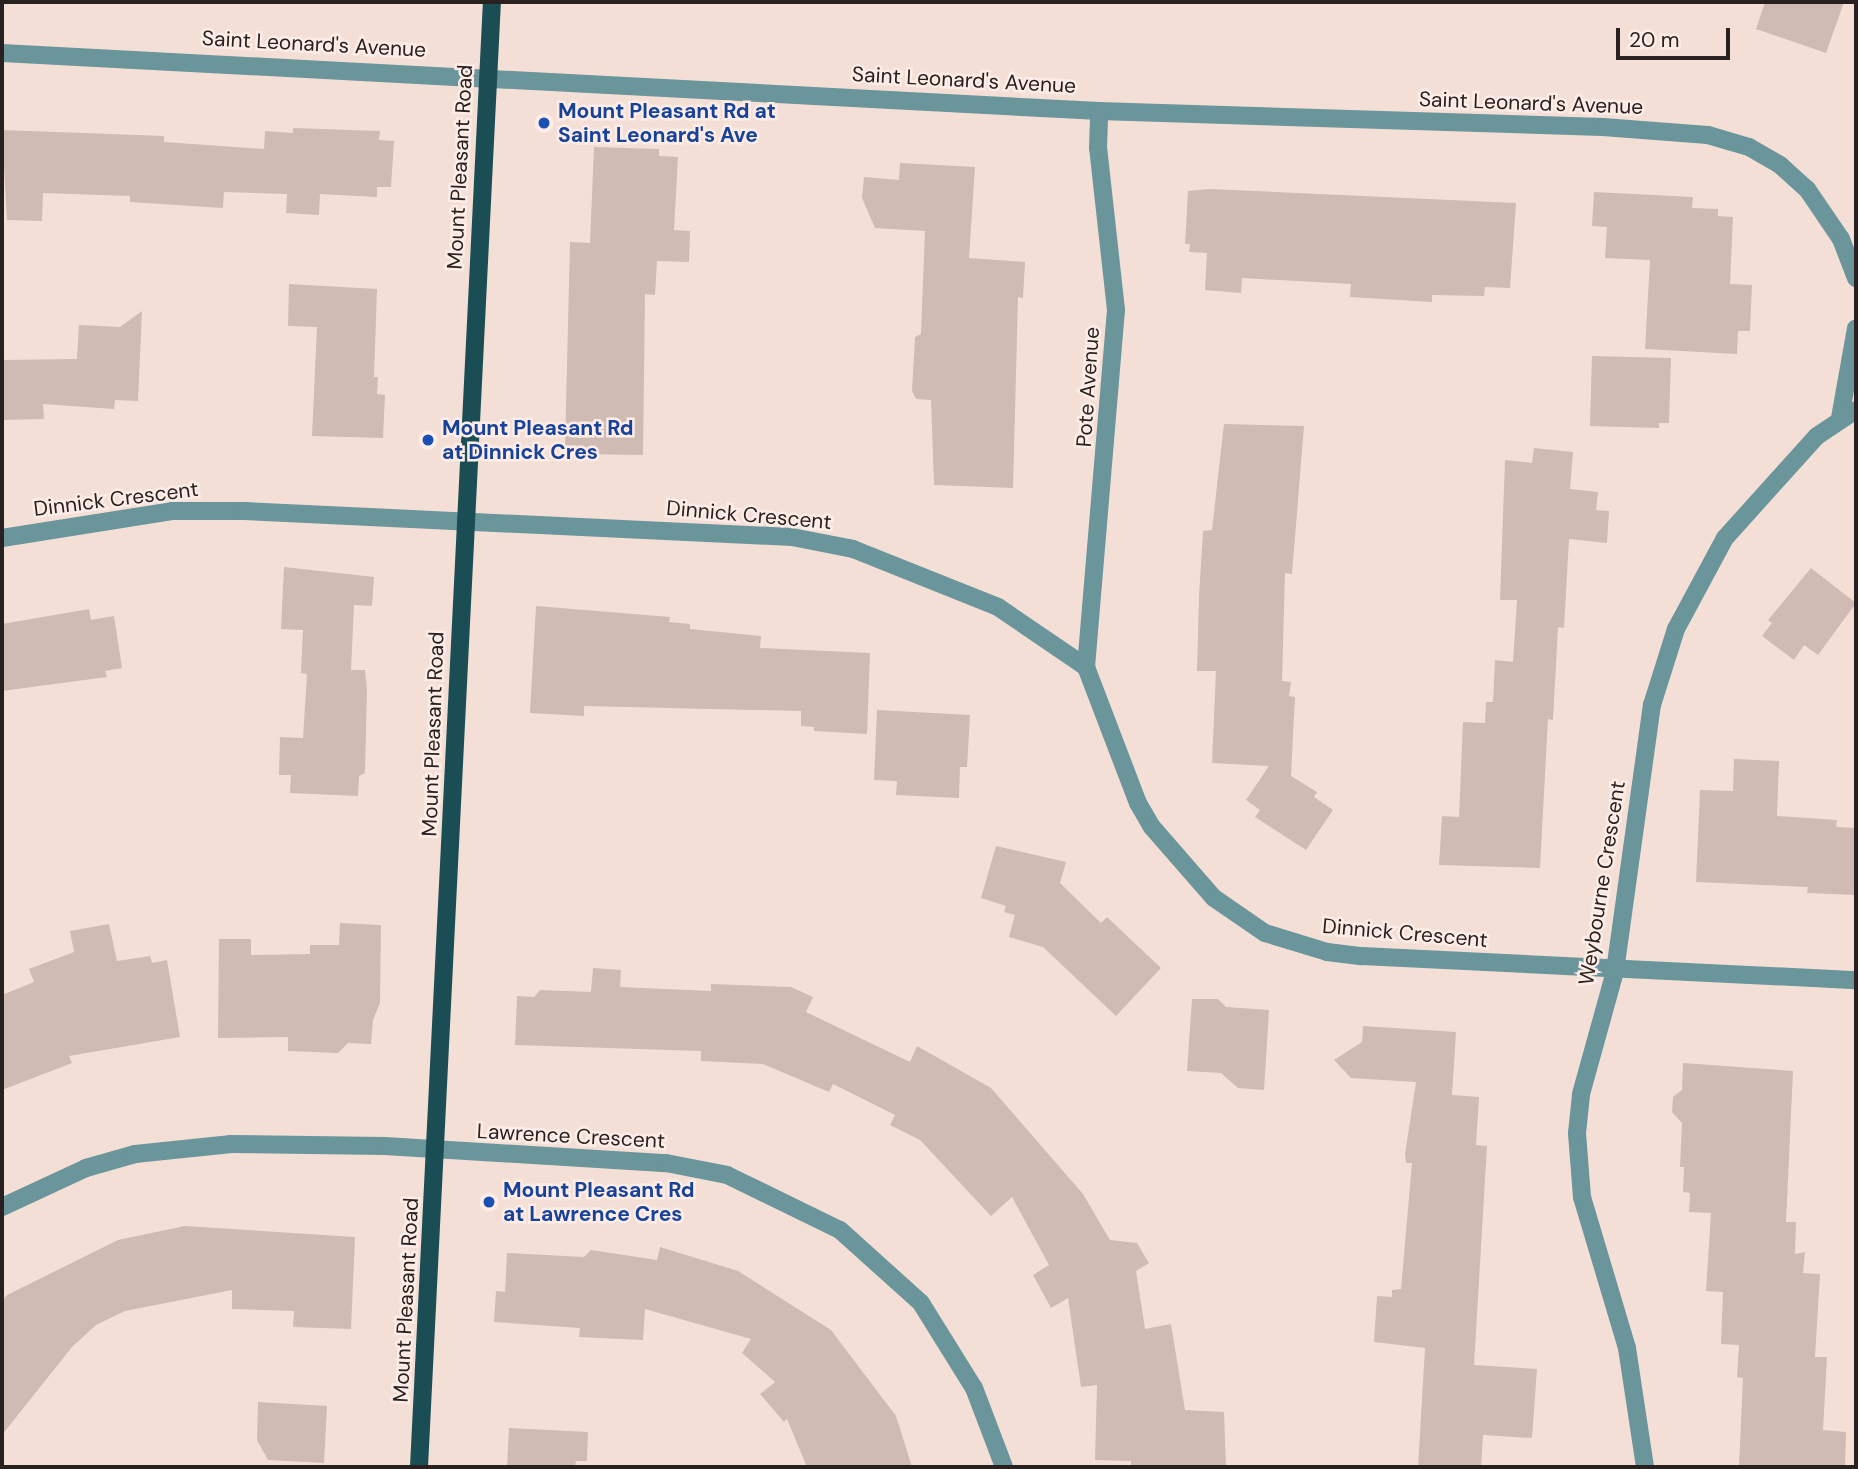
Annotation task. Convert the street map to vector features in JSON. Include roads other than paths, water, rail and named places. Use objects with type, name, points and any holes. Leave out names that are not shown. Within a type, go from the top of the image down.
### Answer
[{"type":"main road","name":"Mount Pleasant Road","points":[[419,1467],[438,1151],[465,521],[492,2]]},
{"type":"street","name":"Saint Leonard's Avenue","points":[[2,53],[487,76],[1100,111],[1603,127],[1708,135],[1749,147],[1780,165],[1807,189],[1841,239],[1856,278]]},
{"type":"street","name":"Pote Avenue","points":[[1086,667],[1116,310],[1098,148],[1100,111]]},
{"type":"street","points":[[1848,414],[1856,328]]},
{"type":"street","name":"Weybourne Crescent","points":[[1644,1467],[1628,1348],[1588,1221],[1578,1158],[1581,1094],[1615,971],[1645,744],[1658,680],[1676,629],[1706,571],[1744,514],[1848,414]]},
{"type":"street","name":"Dinnick Crescent","points":[[2,538],[172,511],[465,521],[792,537],[853,548],[998,607],[1086,667],[1138,803],[1152,827],[1214,898],[1265,933],[1327,952],[1362,956],[1615,971],[1856,980]]},
{"type":"street","name":"Lawrence Crescent","points":[[2,1207],[86,1168],[135,1154],[231,1144],[666,1163],[727,1175],[840,1230],[921,1303],[951,1345],[974,1388],[1004,1467]]},
{"type":"place","name":"Mount Pleasant Rd at Saint Leonard's Ave","points":[[544,123]]},
{"type":"place","name":"Mount Pleasant Rd at Dinnick Cres","points":[[428,440]]},
{"type":"place","name":"Mount Pleasant Rd at Lawrence Cres","points":[[489,1202]]}]
